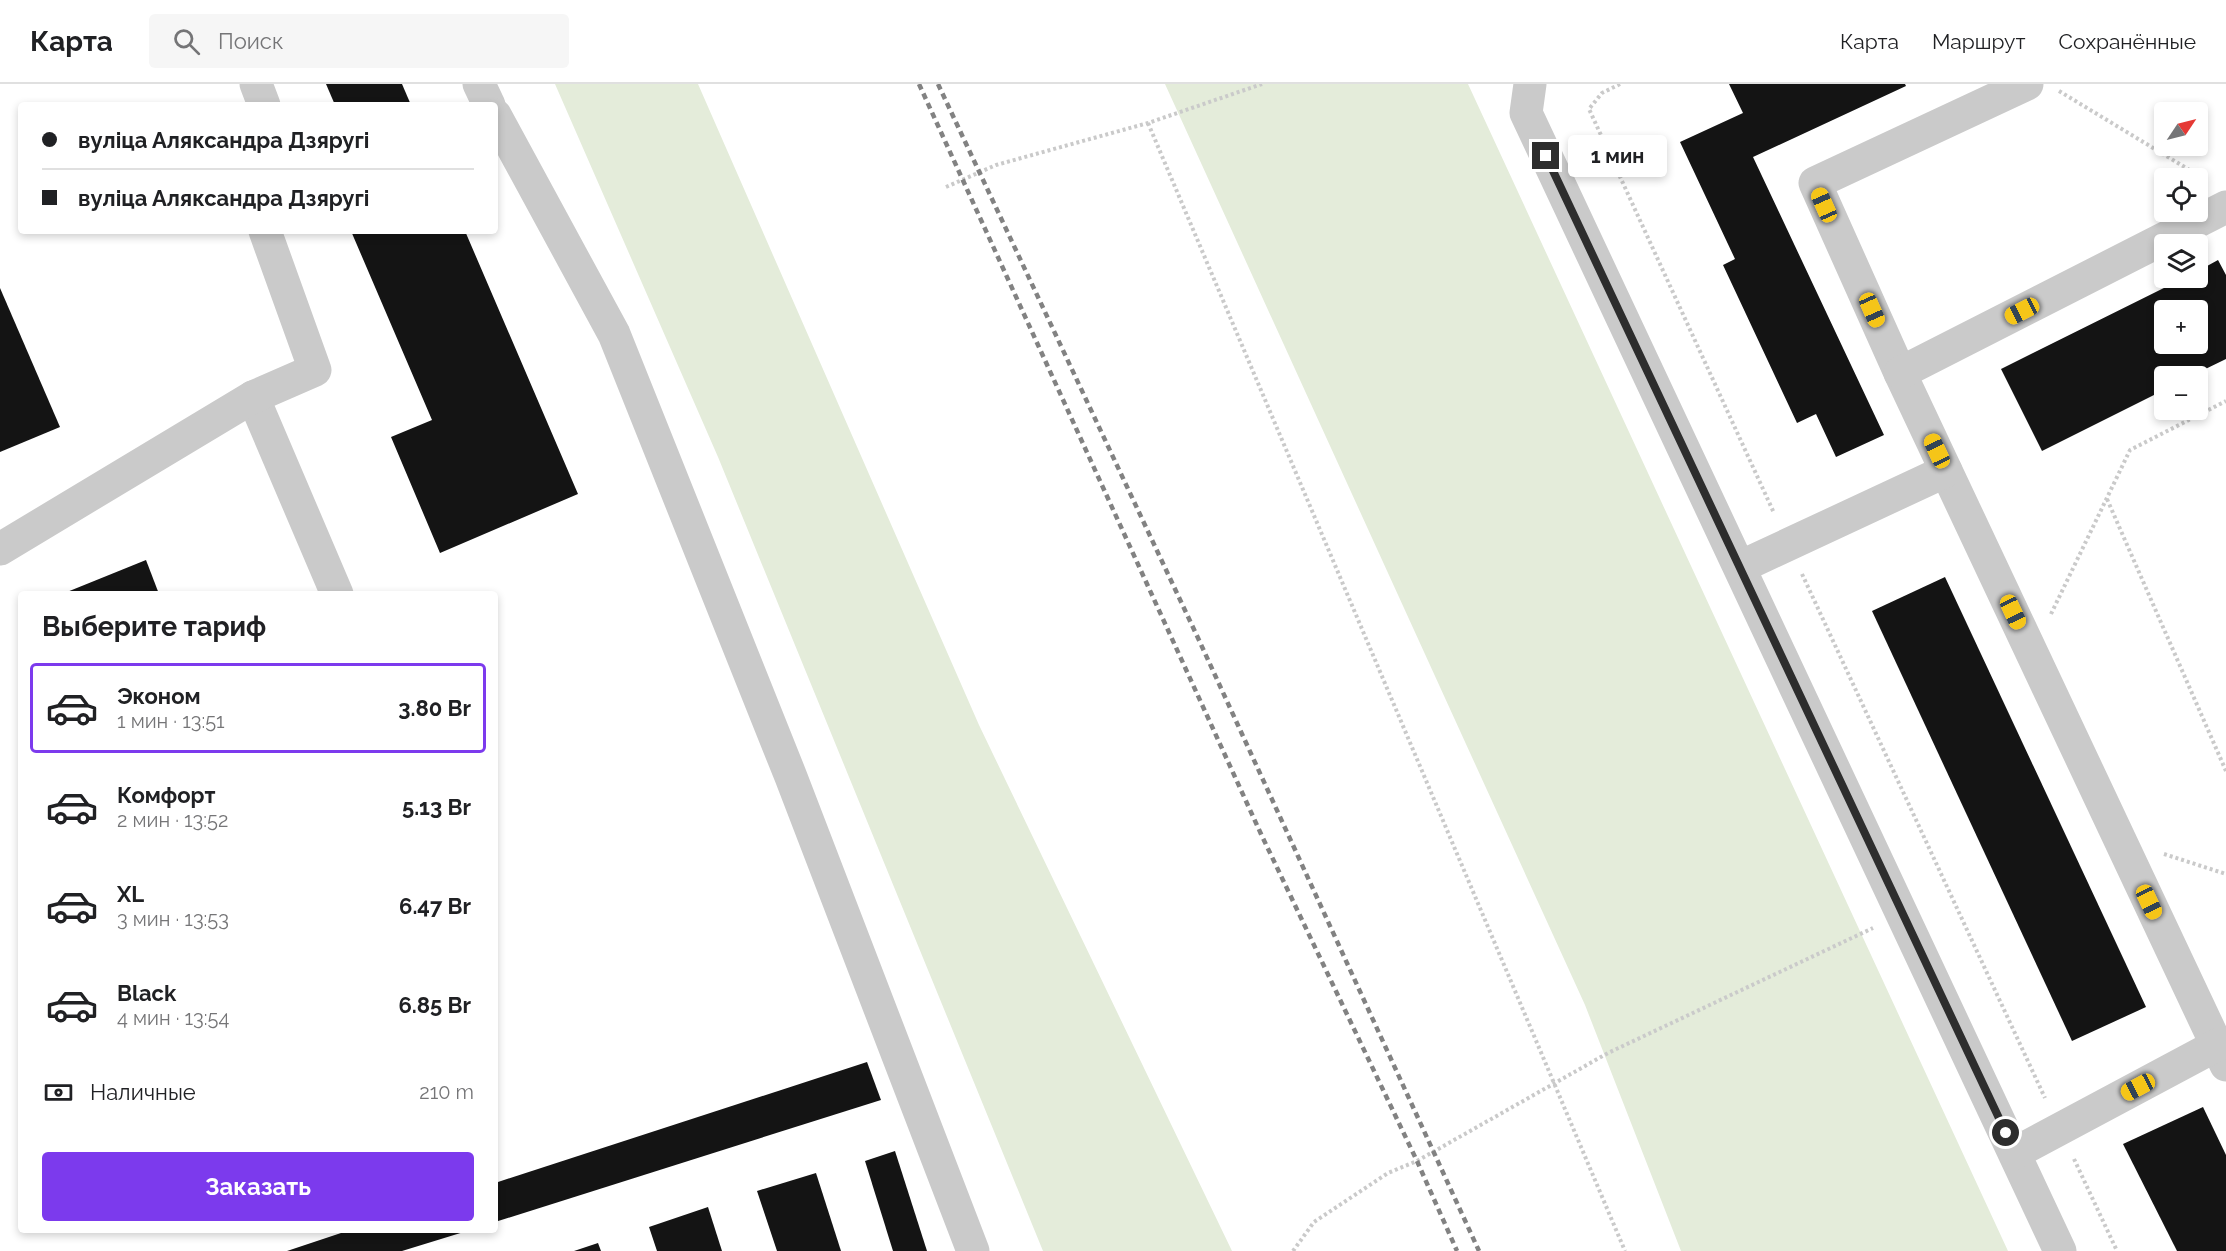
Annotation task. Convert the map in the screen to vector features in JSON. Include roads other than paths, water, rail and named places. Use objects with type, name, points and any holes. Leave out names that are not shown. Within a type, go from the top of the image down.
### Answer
[{"type":"street","points":[[256,84],[263,102]]},
{"type":"street","points":[[479,84],[488,102]]},
{"type":"street","points":[[1530,84],[1526,113],[2060,1251]]},
{"type":"street","points":[[2015,1153],[2060,1129],[2222,1055],[1900,373],[1815,183],[1988,92],[2042,87]]},
{"type":"street","points":[[498,121],[614,334],[795,788],[973,1251]]},
{"type":"street","points":[[1900,373],[2226,207]]},
{"type":"street","points":[[0,549],[253,397],[315,370],[266,234]]},
{"type":"street","points":[[253,397],[336,591]]},
{"type":"street","points":[[1740,567],[1946,471]]},
{"type":"railway","points":[[919,84],[1261,834],[1417,1161],[1457,1251]]},
{"type":"railway","points":[[938,84],[1198,638],[1479,1251]]}]
